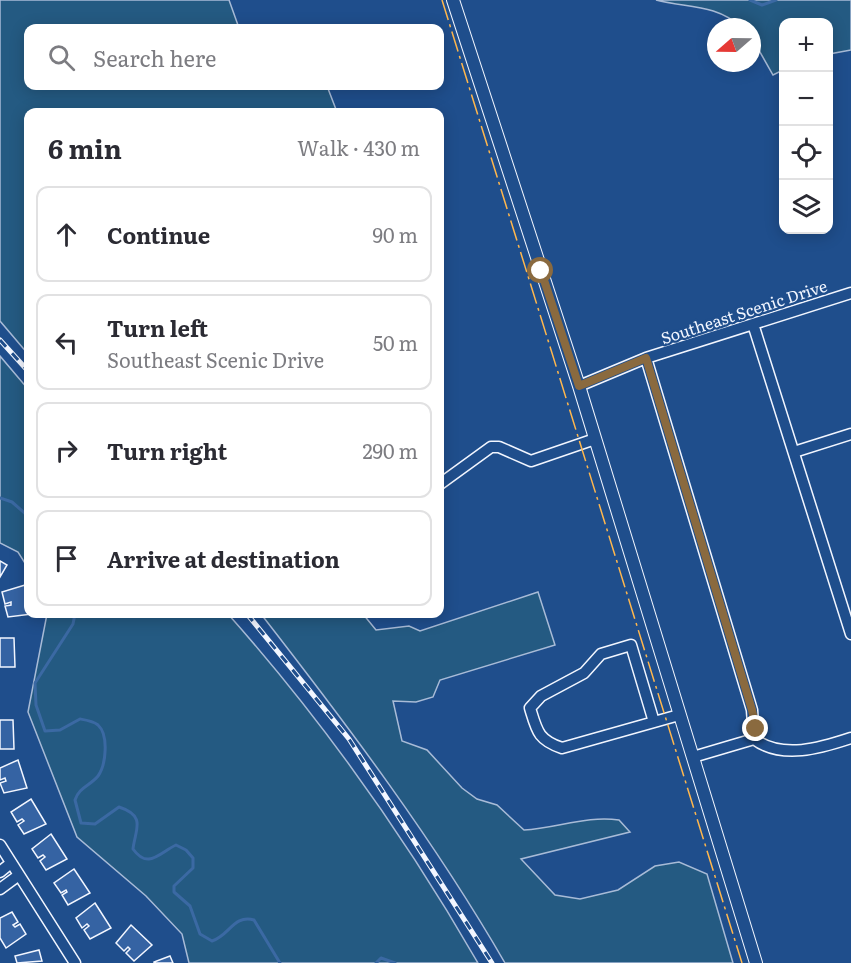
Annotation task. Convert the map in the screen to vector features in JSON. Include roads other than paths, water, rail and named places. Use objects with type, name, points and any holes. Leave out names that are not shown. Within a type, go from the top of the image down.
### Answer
[{"type":"main road","points":[[453,0],[579,386],[756,963]]},
{"type":"street","name":"Southeast Scenic Drive","points":[[579,386],[646,358],[851,293]]},
{"type":"street","points":[[753,324],[848,616],[851,634]]},
{"type":"street","points":[[646,358],[752,710],[754,739]]},
{"type":"street","points":[[794,452],[851,434]]},
{"type":"street","points":[[444,481],[491,447],[499,447],[531,461],[595,439]]},
{"type":"street","points":[[654,722],[631,645],[601,654],[584,673],[541,696],[530,708],[538,732],[546,743],[562,748],[680,715]]},
{"type":"street","points":[[754,739],[764,746],[806,750],[851,738]]},
{"type":"street","points":[[693,757],[754,739]]},
{"type":"street","points":[[0,845],[75,963]]},
{"type":"street","points":[[0,872],[11,862]]},
{"type":"street","points":[[0,889],[19,875]]},
{"type":"waterway","points":[[750,0],[762,5],[776,0]]},
{"type":"waterway","points":[[0,498],[12,502],[24,512]]},
{"type":"waterway","points":[[74,618],[73,624],[35,683],[36,705],[45,731],[60,730],[80,719],[98,725],[104,736],[105,750],[101,771],[79,792],[75,800],[81,823],[95,824],[119,807],[128,811],[136,819],[137,830],[133,849],[138,855],[149,859],[154,858],[176,845],[186,850],[193,858],[193,868],[174,886],[174,892],[190,906],[200,934],[212,941],[241,920],[254,920],[280,963]]},
{"type":"waterway","points":[[376,963],[381,958],[395,963]]},
{"type":"railway","points":[[0,340],[24,367]]},
{"type":"railway","points":[[250,618],[349,739],[492,963]]}]
